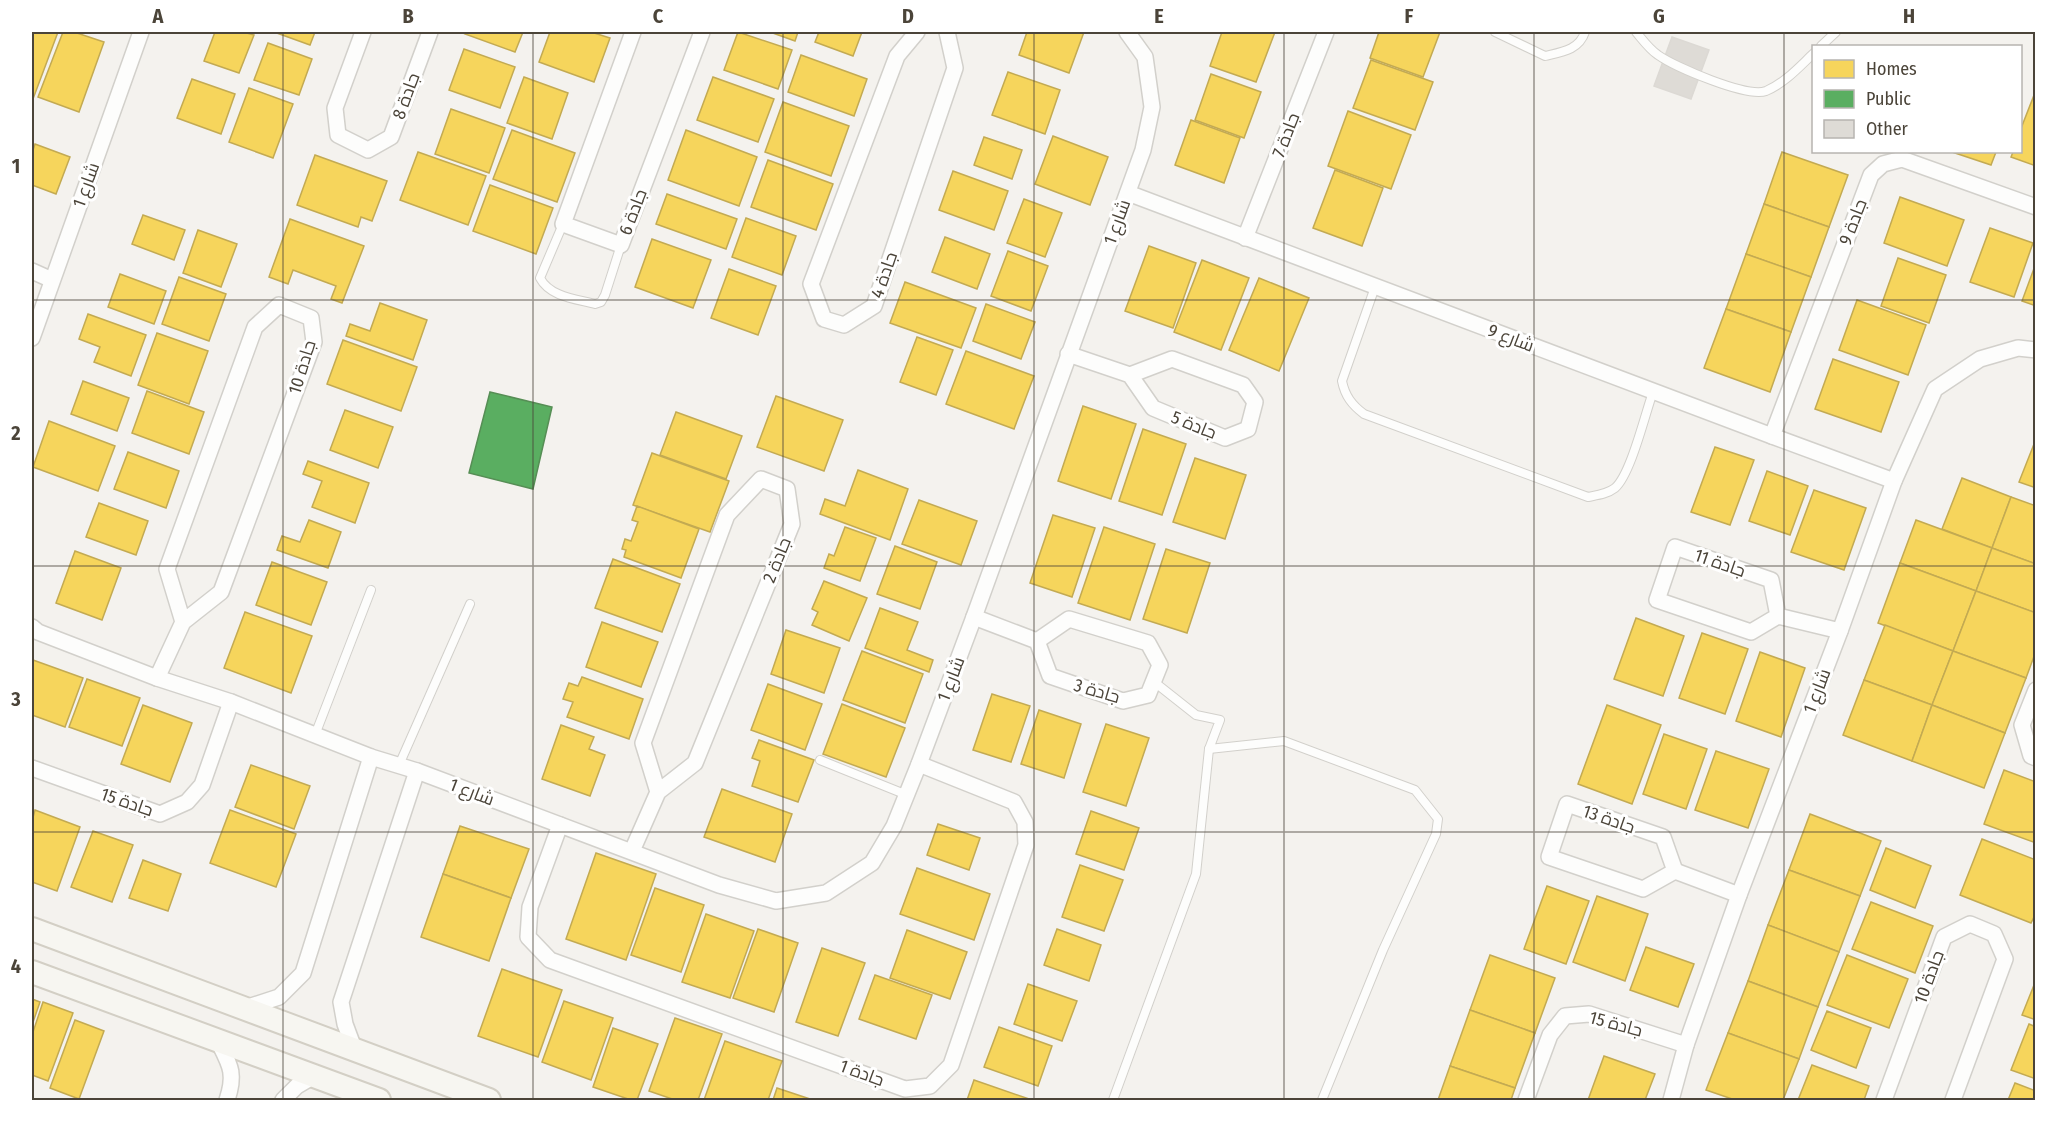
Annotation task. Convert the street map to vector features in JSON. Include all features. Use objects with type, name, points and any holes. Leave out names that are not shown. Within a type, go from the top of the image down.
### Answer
[{"type":"street","name":"شارع 1","points":[[32,338],[141,32]]},
{"type":"street","name":"جادة 8","points":[[363,32],[335,108],[338,135],[368,150],[391,137],[430,32]]},
{"type":"street","points":[[563,224],[633,32]]},
{"type":"street","name":"جادة 6","points":[[563,224],[621,245],[702,32]]},
{"type":"street","name":"جادة 4","points":[[917,32],[897,56],[811,284],[824,319],[844,325],[874,306],[955,68],[947,32]]},
{"type":"street","name":"شارع 1","points":[[32,627],[38,632],[157,678],[231,702],[371,757],[417,771],[719,885],[776,902],[826,893],[872,863],[894,826],[974,617],[1143,150],[1152,107],[1145,57],[1126,32]]},
{"type":"street","name":"جادة 7","points":[[1245,238],[1326,32]]},
{"type":"street","name":"جادة 9","points":[[1772,436],[1871,175],[1883,164],[1902,159],[2036,207]]},
{"type":"street","name":"شارع 9","points":[[1128,193],[1894,481]]},
{"type":"street","points":[[32,271],[52,280]]},
{"type":"street","name":"جادة 10","points":[[157,678],[183,622],[221,592],[314,342],[311,318],[279,305],[255,327],[167,569],[183,622]]},
{"type":"street","name":"شارع 1","points":[[1671,1101],[1686,1045],[1739,895],[1894,481],[1935,389],[1980,359],[2018,348],[2036,350]]},
{"type":"street","points":[[1068,354],[1130,375]]},
{"type":"street","name":"جادة 5","points":[[1172,359],[1243,385],[1255,402],[1248,429],[1225,438],[1153,408],[1130,375],[1172,359]]},
{"type":"street","name":"جادة 2","points":[[632,851],[658,792],[695,763],[792,524],[787,489],[760,479],[727,515],[643,743],[658,792]]},
{"type":"street","name":"جادة 11","points":[[1675,547],[1771,580],[1778,616],[1751,632],[1657,600],[1675,547]]},
{"type":"street","points":[[1778,616],[1840,630]]},
{"type":"street","points":[[974,617],[1037,641],[1069,619],[1148,643],[1160,665],[1153,681]]},
{"type":"street","name":"جادة 3","points":[[1037,641],[1050,676],[1123,701],[1148,695],[1153,681]]},
{"type":"street","points":[[2036,690],[2022,726],[2031,756],[2036,758]]},
{"type":"street","name":"جادة 15","points":[[32,768],[160,814],[187,802],[202,785],[231,702]]},
{"type":"street","points":[[242,1009],[279,998],[303,974],[371,757]]},
{"type":"street","name":"جادة 1","points":[[560,825],[530,907],[528,937],[550,960],[905,1089],[930,1086],[951,1065],[1026,844],[1025,822],[1014,802],[919,764]]},
{"type":"street","points":[[356,1051],[345,1024],[341,1002],[417,771]]},
{"type":"street","name":"جادة 13","points":[[1567,804],[1663,837],[1675,871],[1643,889],[1549,857],[1567,804]]},
{"type":"street","points":[[1675,871],[1739,895]]},
{"type":"street","name":"جادة 10","points":[[1884,1101],[1944,938],[1970,924],[1994,934],[2005,959],[1953,1101]]},
{"type":"street","points":[[32,929],[489,1101]]},
{"type":"street","points":[[32,972],[379,1101]]},
{"type":"street","name":"جادة 15","points":[[1526,1101],[1550,1035],[1565,1016],[1589,1014],[1686,1045]]},
{"type":"street","points":[[218,1041],[231,1067],[231,1087],[227,1101]]},
{"type":"street","points":[[283,1101],[297,1086],[314,1077]]},
{"type":"lane","points":[[1495,32],[1545,56],[1572,49],[1583,38],[1585,32]]},
{"type":"lane","points":[[1636,32],[1657,55],[1737,90],[1765,92],[1788,78],[1812,55]]},
{"type":"lane","points":[[1822,45],[1836,32]]},
{"type":"lane","points":[[563,224],[540,278],[551,291],[595,304],[601,302],[621,245]]},
{"type":"lane","points":[[1375,287],[1342,381],[1345,393],[1355,407],[1364,414],[1588,497],[1606,493],[1616,487],[1626,474],[1653,392]]},
{"type":"lane","points":[[315,735],[371,590]]},
{"type":"lane","points":[[399,765],[470,604]]},
{"type":"lane","points":[[1113,1101],[1196,874],[1209,749],[1220,720],[1196,715],[1153,681]]},
{"type":"lane","points":[[1209,749],[1284,741],[1415,790],[1438,819],[1436,834],[1383,950],[1322,1101]]},
{"type":"lane","points":[[820,760],[907,795]]},
{"type":"building: Homes","points":[[32,32],[58,32],[33,99],[32,98]]},
{"type":"building: Homes","points":[[63,32],[74,32],[104,42],[79,112],[38,97]]},
{"type":"building: Homes","points":[[215,32],[243,32],[254,35],[239,73],[204,61]]},
{"type":"building: Homes","points":[[274,32],[315,32],[310,45]]},
{"type":"building: Homes","points":[[467,32],[523,32],[515,52],[465,34]]},
{"type":"building: Homes","points":[[550,32],[591,32],[610,38],[594,82],[539,62]]},
{"type":"building: Homes","points":[[738,32],[792,50],[778,89],[724,70]]},
{"type":"building: Homes","points":[[770,32],[798,32],[795,41]]},
{"type":"building: Homes","points":[[819,32],[862,32],[853,56],[815,42]]},
{"type":"building: Homes","points":[[1027,32],[1084,32],[1069,73],[1019,55]]},
{"type":"building: Homes","points":[[1222,32],[1275,32],[1256,82],[1210,66]]},
{"type":"building: Homes","points":[[1379,32],[1440,32],[1423,77],[1370,58]]},
{"type":"building: Homes","points":[[268,43],[312,59],[299,95],[254,80]]},
{"type":"building: Homes","points":[[464,49],[515,67],[500,108],[449,90]]},
{"type":"building: Homes","points":[[801,55],[867,79],[854,116],[788,92]]},
{"type":"building: Homes","points":[[1371,60],[1433,82],[1415,130],[1353,108]]},
{"type":"building: Homes","points":[[1008,72],[1060,90],[1045,134],[992,115]]},
{"type":"building: Homes","points":[[1211,74],[1261,92],[1244,138],[1195,120]]},
{"type":"building: Homes","points":[[524,77],[568,93],[552,139],[507,123]]},
{"type":"building: Homes","points":[[713,77],[774,99],[758,142],[697,120]]},
{"type":"building: Homes","points":[[192,79],[235,94],[221,134],[177,118]]},
{"type":"building: Homes","points":[[249,88],[293,104],[273,158],[229,142]]},
{"type":"building: Homes","points":[[2036,90],[2036,166],[2011,157],[2013,153],[2022,153],[2022,126]]},
{"type":"building: Homes","points":[[783,102],[849,126],[831,176],[765,152]]},
{"type":"building: Homes","points":[[451,109],[505,128],[489,173],[435,154]]},
{"type":"building: Homes","points":[[1348,111],[1411,135],[1391,189],[1328,166]]},
{"type":"building: Homes","points":[[1191,120],[1240,138],[1224,183],[1175,165]]},
{"type":"building: Homes","points":[[512,130],[575,153],[557,202],[493,179]]},
{"type":"building: Homes","points":[[686,130],[757,157],[739,206],[668,180]]},
{"type":"building: Homes","points":[[1053,136],[1108,157],[1090,205],[1035,184]]},
{"type":"building: Homes","points":[[984,137],[1022,150],[1012,179],[974,165]]},
{"type":"building: Homes","points":[[35,144],[70,157],[56,194],[32,185],[32,153]]},
{"type":"building: Homes","points":[[418,152],[486,176],[468,225],[400,200]]},
{"type":"building: Homes","points":[[1782,152],[1848,175],[1829,227],[1764,204]]},
{"type":"building: Homes","points":[[1955,153],[1996,153],[1991,165]]},
{"type":"building: Homes","points":[[315,155],[387,181],[372,221],[361,217],[358,227],[297,205]]},
{"type":"building: Homes","points":[[768,160],[833,184],[816,230],[751,207]]},
{"type":"building: Homes","points":[[1335,170],[1383,188],[1362,246],[1313,228]]},
{"type":"building: Homes","points":[[953,171],[1008,191],[994,230],[939,210]]},
{"type":"building: Homes","points":[[490,185],[553,208],[536,254],[473,231]]},
{"type":"building: Homes","points":[[667,194],[737,219],[726,249],[656,224]]},
{"type":"building: Homes","points":[[1900,197],[1964,220],[1947,266],[1884,243]]},
{"type":"building: Homes","points":[[1024,199],[1062,213],[1045,257],[1007,243]]},
{"type":"building: Homes","points":[[1764,204],[1829,227],[1811,277],[1746,254]]},
{"type":"building: Homes","points":[[143,215],[185,230],[174,260],[132,244]]},
{"type":"building: Homes","points":[[746,218],[796,236],[782,275],[732,257]]},
{"type":"building: Homes","points":[[290,219],[364,246],[342,303],[331,299],[336,286],[293,270],[288,284],[269,277]]},
{"type":"building: Homes","points":[[1990,228],[2033,243],[2014,297],[1970,282]]},
{"type":"building: Homes","points":[[198,230],[237,244],[221,287],[183,273]]},
{"type":"building: Homes","points":[[945,237],[990,254],[977,289],[932,272]]},
{"type":"building: Homes","points":[[652,239],[711,260],[693,308],[635,287]]},
{"type":"building: Homes","points":[[1149,246],[1196,263],[1173,328],[1125,311]]},
{"type":"building: Homes","points":[[1008,251],[1048,266],[1031,311],[991,296]]},
{"type":"building: Homes","points":[[1746,254],[1811,277],[1791,332],[1726,309]]},
{"type":"building: Homes","points":[[1898,258],[1946,275],[1929,323],[1881,306]]},
{"type":"building: Homes","points":[[1202,260],[1249,278],[1221,350],[1174,332]]},
{"type":"building: Homes","points":[[2036,263],[2036,306],[2022,301]]},
{"type":"building: Homes","points":[[729,269],[776,286],[758,335],[711,318]]},
{"type":"building: Homes","points":[[120,274],[166,291],[154,324],[108,307]]},
{"type":"building: Homes","points":[[179,277],[226,294],[209,341],[162,324]]},
{"type":"building: Homes","points":[[1259,278],[1309,298],[1279,371],[1229,350]]},
{"type":"building: Homes","points":[[905,282],[976,308],[961,348],[890,323]]},
{"type":"building: Homes","points":[[1857,300],[1926,325],[1908,375],[1839,350]]},
{"type":"building: Homes","points":[[380,303],[427,320],[413,360],[346,336],[350,324],[370,331]]},
{"type":"building: Homes","points":[[986,304],[1035,322],[1021,359],[973,341]]},
{"type":"building: Homes","points":[[1726,309],[1791,332],[1770,392],[1704,368]]},
{"type":"building: Homes","points":[[88,314],[146,335],[131,376],[94,362],[100,347],[79,339]]},
{"type":"building: Homes","points":[[157,333],[208,351],[189,404],[138,385]]},
{"type":"building: Homes","points":[[917,337],[953,350],[936,395],[900,382]]},
{"type":"building: Homes","points":[[343,340],[417,367],[401,411],[327,384]]},
{"type":"building: Homes","points":[[966,351],[1034,376],[1014,429],[946,404]]},
{"type":"building: Homes","points":[[1833,359],[1899,382],[1881,432],[1815,409]]},
{"type":"building: Homes","points":[[83,381],[129,398],[117,431],[71,414]]},
{"type":"building: Homes","points":[[147,391],[204,412],[189,454],[132,433]]},
{"type":"building: Homes","points":[[776,396],[843,420],[824,471],[757,447]]},
{"type":"building: Homes","points":[[1083,406],[1136,424],[1111,499],[1058,481]]},
{"type":"building: Homes","points":[[345,410],[393,427],[378,468],[330,450]]},
{"type":"building: Homes","points":[[676,412],[742,436],[726,479],[660,455]]},
{"type":"building: Homes","points":[[49,421],[115,446],[98,491],[33,467]]},
{"type":"building: Homes","points":[[1143,429],[1186,444],[1162,515],[1119,501]]},
{"type":"building: Homes","points":[[2036,439],[2036,488],[2019,482]]},
{"type":"building: Homes","points":[[1715,447],[1754,460],[1730,525],[1691,512]]},
{"type":"building: Homes","points":[[128,452],[179,471],[166,508],[114,489]]},
{"type":"building: Homes","points":[[652,453],[729,481],[710,532],[633,505]]},
{"type":"building: Homes","points":[[1195,458],[1246,475],[1225,539],[1173,522]]},
{"type":"building: Homes","points":[[308,461],[369,483],[355,523],[312,507],[322,481],[303,474]]},
{"type":"building: Homes","points":[[858,470],[908,489],[890,540],[820,514],[825,499],[845,506]]},
{"type":"building: Homes","points":[[1767,471],[1808,486],[1790,535],[1749,521]]},
{"type":"building: Homes","points":[[1962,478],[2011,497],[1992,548],[1942,529]]},
{"type":"building: Homes","points":[[1814,490],[1866,508],[1844,570],[1791,552]]},
{"type":"building: Homes","points":[[2011,497],[2036,506],[2036,564],[1992,548]]},
{"type":"building: Homes","points":[[919,500],[977,521],[961,565],[902,544]]},
{"type":"building: Homes","points":[[99,503],[148,521],[136,555],[86,537]]},
{"type":"building: Homes","points":[[637,506],[699,529],[681,578],[624,557],[626,550],[622,549],[625,539],[631,541],[638,522],[632,520]]},
{"type":"building: Homes","points":[[1053,515],[1095,528],[1072,597],[1030,583]]},
{"type":"building: Homes","points":[[309,520],[341,532],[328,568],[277,550],[282,536],[300,542]]},
{"type":"building: Homes","points":[[1916,520],[1992,548],[1976,591],[1900,563]]},
{"type":"building: Homes","points":[[845,527],[876,538],[860,581],[824,568],[829,554],[834,556]]},
{"type":"building: Homes","points":[[1104,527],[1155,544],[1130,620],[1078,603]]},
{"type":"building: Homes","points":[[895,546],[937,562],[920,609],[877,594]]},
{"type":"building: Homes","points":[[1992,548],[2036,564],[2036,613],[1976,591]]},
{"type":"building: Homes","points":[[1166,549],[1210,563],[1187,633],[1143,619]]},
{"type":"building: Homes","points":[[75,551],[121,568],[102,620],[56,603]]},
{"type":"building: Homes","points":[[613,559],[680,584],[662,632],[595,608]]},
{"type":"building: Homes","points":[[272,562],[327,582],[311,625],[256,605]]},
{"type":"building: Homes","points":[[1900,563],[1976,591],[1953,651],[1878,623]]},
{"type":"building: Homes","points":[[824,581],[867,598],[849,641],[812,625],[818,612],[812,609]]},
{"type":"building: Homes","points":[[1976,591],[2036,613],[2036,651],[2026,678],[1953,651]]},
{"type":"building: Homes","points":[[880,608],[918,622],[907,650],[933,660],[929,672],[865,648]]},
{"type":"building: Homes","points":[[245,612],[312,636],[291,693],[224,668]]},
{"type":"building: Homes","points":[[1636,618],[1684,636],[1663,696],[1614,679]]},
{"type":"building: Homes","points":[[602,622],[658,642],[641,687],[586,667]]},
{"type":"building: Homes","points":[[1885,625],[1953,651],[1932,705],[1864,680]]},
{"type":"building: Homes","points":[[786,630],[840,648],[824,693],[771,674]]},
{"type":"building: Homes","points":[[1702,633],[1748,649],[1725,714],[1679,698]]},
{"type":"building: Homes","points":[[862,651],[923,674],[905,723],[843,700]]},
{"type":"building: Homes","points":[[1953,651],[2026,678],[2005,733],[1932,705]]},
{"type":"building: Homes","points":[[1760,652],[1805,668],[1781,737],[1736,721]]},
{"type":"building: Homes","points":[[33,660],[83,678],[65,727],[32,715]]},
{"type":"building: Homes","points":[[582,677],[643,699],[629,739],[567,717],[573,702],[563,699],[569,683],[578,686]]},
{"type":"building: Homes","points":[[87,679],[140,698],[122,746],[69,727]]},
{"type":"building: Homes","points":[[1864,680],[1932,705],[1912,761],[1843,735]]},
{"type":"building: Homes","points":[[768,684],[822,704],[805,750],[751,730]]},
{"type":"building: Homes","points":[[992,694],[1030,706],[1011,762],[973,750]]},
{"type":"building: Homes","points":[[842,704],[905,728],[886,777],[823,754]]},
{"type":"building: Homes","points":[[143,705],[192,723],[170,782],[121,764]]},
{"type":"building: Homes","points":[[1607,705],[1661,725],[1632,804],[1578,784]]},
{"type":"building: Homes","points":[[1932,705],[2005,733],[1984,788],[1912,761]]},
{"type":"building: Homes","points":[[1039,710],[1081,724],[1064,778],[1021,764]]},
{"type":"building: Homes","points":[[1106,724],[1149,738],[1126,806],[1083,792]]},
{"type":"building: Homes","points":[[561,725],[594,737],[589,749],[605,755],[590,796],[542,779]]},
{"type":"building: Homes","points":[[1664,734],[1707,749],[1686,809],[1643,794]]},
{"type":"building: Homes","points":[[759,740],[814,760],[798,802],[752,786],[760,761],[752,758]]},
{"type":"building: Homes","points":[[1716,751],[1769,769],[1748,828],[1695,810]]},
{"type":"building: Homes","points":[[251,765],[310,786],[294,829],[235,807]]},
{"type":"building: Homes","points":[[2004,770],[2036,782],[2036,843],[1984,824]]},
{"type":"building: Homes","points":[[722,789],[792,814],[775,862],[704,837]]},
{"type":"building: Homes","points":[[35,810],[80,827],[57,891],[32,882],[32,821]]},
{"type":"building: Homes","points":[[230,810],[296,834],[276,887],[210,863]]},
{"type":"building: Homes","points":[[1091,811],[1139,828],[1124,870],[1076,854]]},
{"type":"building: Homes","points":[[1810,814],[1881,841],[1860,896],[1789,870]]},
{"type":"building: Homes","points":[[938,824],[980,838],[969,870],[927,855]]},
{"type":"building: Homes","points":[[460,826],[529,849],[511,898],[443,874]]},
{"type":"building: Homes","points":[[93,831],[133,845],[112,902],[71,887]]},
{"type":"building: Homes","points":[[1982,839],[2036,860],[2036,913],[2031,923],[1960,895]]},
{"type":"building: Homes","points":[[1886,848],[1931,866],[1915,908],[1870,890]]},
{"type":"building: Homes","points":[[596,853],[656,874],[626,960],[566,939]]},
{"type":"building: Homes","points":[[143,860],[181,874],[168,911],[129,898]]},
{"type":"building: Homes","points":[[1080,865],[1123,880],[1104,931],[1062,917]]},
{"type":"building: Homes","points":[[917,868],[990,894],[974,940],[900,914]]},
{"type":"building: Homes","points":[[1789,870],[1860,896],[1839,952],[1768,925]]},
{"type":"building: Homes","points":[[443,874],[511,898],[489,961],[421,937]]},
{"type":"building: Homes","points":[[1547,886],[1589,901],[1566,964],[1524,949]]},
{"type":"building: Homes","points":[[655,888],[704,905],[681,972],[631,955]]},
{"type":"building: Homes","points":[[1597,896],[1648,914],[1625,981],[1573,962]]},
{"type":"building: Homes","points":[[1871,902],[1933,926],[1915,973],[1852,949]]},
{"type":"building: Homes","points":[[706,914],[754,931],[730,998],[682,982]]},
{"type":"building: Homes","points":[[1768,925],[1839,952],[1818,1007],[1748,981]]},
{"type":"building: Homes","points":[[758,929],[798,943],[774,1012],[733,998]]},
{"type":"building: Homes","points":[[1057,929],[1101,945],[1089,981],[1044,965]]},
{"type":"building: Homes","points":[[907,930],[967,952],[950,999],[890,978]]},
{"type":"building: Homes","points":[[1646,947],[1694,964],[1678,1007],[1630,990]]},
{"type":"building: Homes","points":[[822,948],[865,963],[838,1036],[796,1022]]},
{"type":"building: Homes","points":[[1490,955],[1555,978],[1535,1033],[1470,1010]]},
{"type":"building: Homes","points":[[1847,955],[1908,979],[1889,1028],[1827,1005]]},
{"type":"building: Homes","points":[[502,969],[562,990],[538,1057],[478,1036]]},
{"type":"building: Homes","points":[[875,975],[932,995],[916,1039],[859,1019]]},
{"type":"building: Homes","points":[[2036,980],[2036,1020],[2022,1015]]},
{"type":"building: Homes","points":[[1748,981],[1818,1007],[1799,1059],[1728,1033]]},
{"type":"building: Homes","points":[[1028,984],[1077,1001],[1062,1041],[1014,1024]]},
{"type":"building: Homes","points":[[32,999],[40,1002],[32,1025]]},
{"type":"building: Homes","points":[[564,1001],[613,1018],[591,1080],[542,1062]]},
{"type":"building: Homes","points":[[43,1002],[73,1013],[48,1081],[32,1075],[32,1035]]},
{"type":"building: Homes","points":[[1470,1010],[1535,1033],[1515,1088],[1450,1066]]},
{"type":"building: Homes","points":[[1827,1011],[1871,1028],[1856,1068],[1811,1050]]},
{"type":"building: Homes","points":[[675,1018],[722,1034],[698,1100],[675,1100],[649,1091]]},
{"type":"building: Homes","points":[[75,1020],[104,1031],[79,1099],[50,1088]]},
{"type":"building: Homes","points":[[2029,1024],[2036,1027],[2036,1079],[2011,1070]]},
{"type":"building: Homes","points":[[999,1027],[1052,1046],[1038,1086],[984,1067]]},
{"type":"building: Homes","points":[[613,1028],[658,1044],[637,1100],[593,1087]]},
{"type":"building: Homes","points":[[1728,1033],[1799,1059],[1783,1100],[1735,1100],[1706,1090]]},
{"type":"building: Homes","points":[[725,1041],[782,1061],[768,1100],[704,1100]]},
{"type":"building: Homes","points":[[1604,1056],[1655,1074],[1645,1100],[1588,1100]]},
{"type":"building: Homes","points":[[1812,1065],[1869,1086],[1864,1100],[1798,1100]]},
{"type":"building: Homes","points":[[1450,1066],[1515,1088],[1511,1100],[1438,1100]]},
{"type":"building: Homes","points":[[974,1080],[1032,1100],[967,1100]]},
{"type":"building: Homes","points":[[2015,1083],[2036,1091],[2036,1100],[2008,1100]]},
{"type":"building: Homes","points":[[777,1088],[813,1100],[773,1100]]},
{"type":"building: Public","points":[[490,392],[552,407],[533,489],[469,473]]},
{"type":"building: Other","points":[[1672,37],[1709,50],[1691,99],[1654,86]]}]
